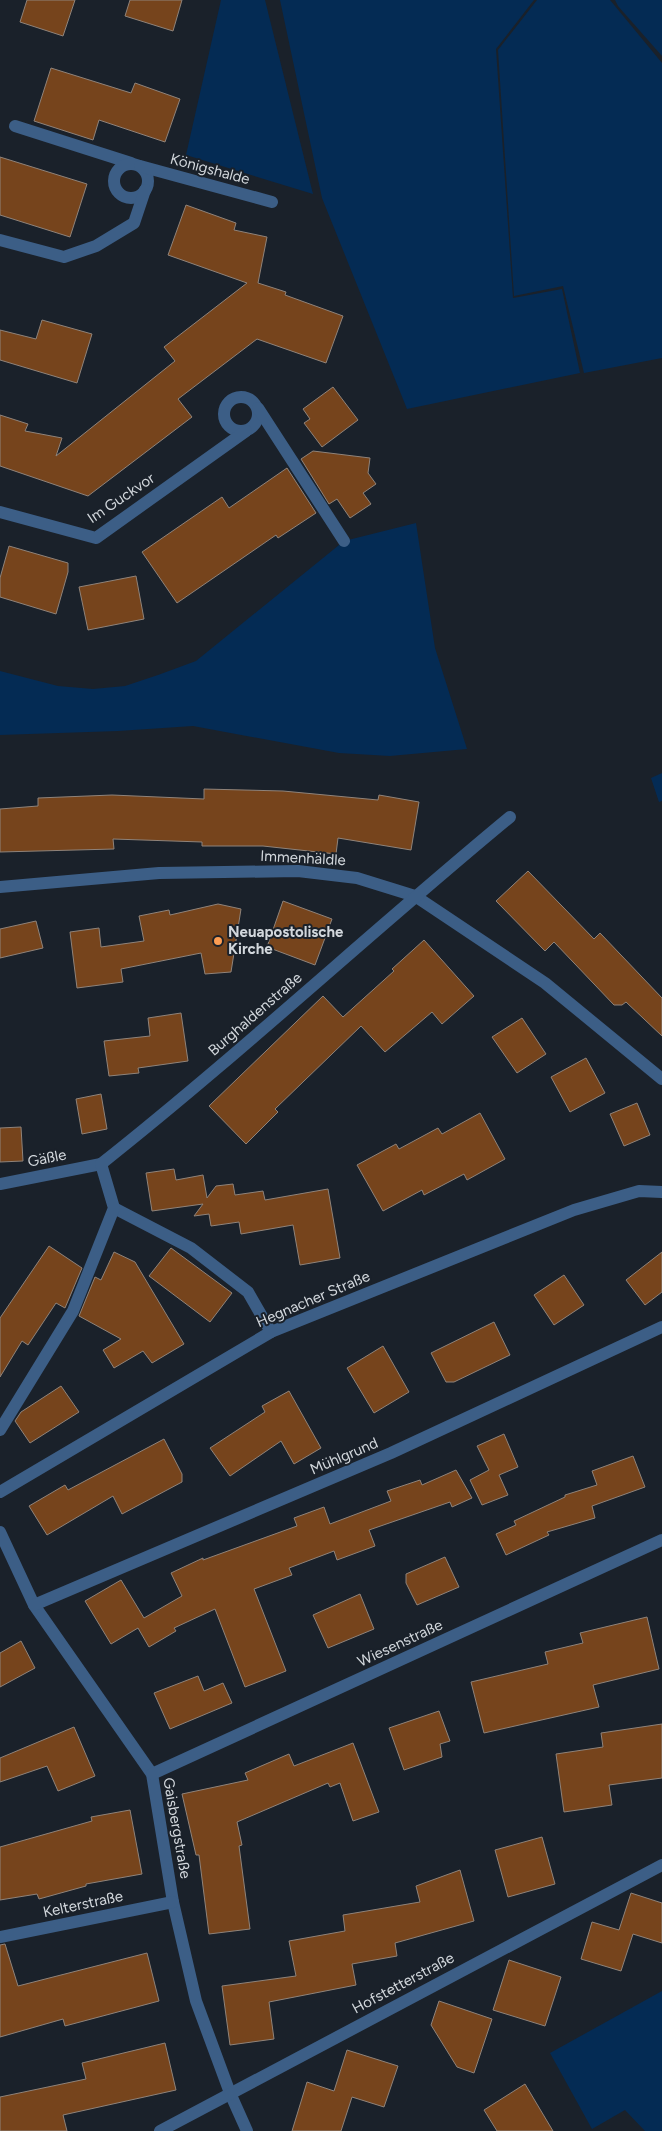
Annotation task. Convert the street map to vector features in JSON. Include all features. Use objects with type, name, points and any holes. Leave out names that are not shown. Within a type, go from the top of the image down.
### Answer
[{"type":"street","name":"Königshalde","points":[[15,126],[136,165],[272,202]]},
{"type":"street","points":[[0,240],[64,257],[96,246],[134,223],[148,182],[146,173],[136,165],[122,166],[117,171],[114,187],[120,194],[129,198],[139,196],[145,190]]},
{"type":"street","points":[[246,430],[236,430],[228,425],[225,418],[225,409],[228,402],[236,398],[245,397],[253,401],[344,541]]},
{"type":"street","name":"Im Guckvor","points":[[0,512],[96,538],[254,425],[258,418],[258,408]]},
{"type":"street","name":"Burghaldenstraße","points":[[101,1164],[174,1106],[414,896],[510,817]]},
{"type":"street","name":"Immenhäldle","points":[[0,887],[159,873],[298,871],[357,878],[414,896],[545,983],[662,1079]]},
{"type":"street","points":[[0,1430],[73,1311],[114,1208],[101,1164]]},
{"type":"street","name":"Gäßle","points":[[0,1184],[101,1164]]},
{"type":"street","name":"Hegnacher Straße","points":[[0,1492],[271,1332],[574,1210],[639,1190],[662,1192]]},
{"type":"street","points":[[114,1208],[191,1248],[248,1292],[271,1332]]},
{"type":"street","name":"Mühlgrund","points":[[34,1605],[391,1453],[662,1327]]},
{"type":"street","name":"Gaisbergstraße","points":[[0,1532],[34,1605],[152,1774],[174,1902],[196,2001],[230,2093],[247,2131]]},
{"type":"street","name":"Wiesenstraße","points":[[152,1774],[662,1540]]},
{"type":"street","name":"Hofstetterstraße","points":[[160,2131],[662,1865]]},
{"type":"street","name":"Kelterstraße","points":[[0,1937],[174,1902]]},
{"type":"shaded area","points":[[221,0],[265,0],[313,194],[186,155]]},
{"type":"shaded area","points":[[280,0],[534,0],[496,49],[513,298],[562,289],[580,373],[407,409],[322,198]]},
{"type":"shaded area","points":[[537,0],[610,0],[662,63],[662,358],[584,373],[563,286],[514,296],[498,50]]},
{"type":"shaded area","points":[[615,0],[662,0],[662,56],[618,6]]},
{"type":"shaded area","points":[[416,523],[435,648],[467,749],[390,756],[339,753],[193,726],[118,731],[0,735],[0,671],[58,686],[93,689],[125,686],[158,675],[196,661],[344,541]]},
{"type":"shaded area","points":[[662,773],[662,801],[659,802],[651,778]]},
{"type":"shaded area","points":[[662,1991],[662,2131],[645,2131],[625,2110],[592,2129],[550,2053]]},
{"type":"building","points":[[27,0],[75,0],[63,36],[20,22]]},
{"type":"building","points":[[130,0],[182,0],[173,31],[125,16]]},
{"type":"building","points":[[51,68],[131,93],[135,83],[180,99],[165,142],[99,120],[93,140],[34,121]]},
{"type":"building","points":[[0,157],[87,184],[70,237],[0,215]]},
{"type":"building","points":[[186,205],[236,223],[234,230],[267,237],[258,283],[286,292],[285,295],[343,316],[326,363],[257,339],[178,399],[192,417],[88,496],[0,466],[0,415],[28,424],[25,431],[62,438],[56,456],[175,361],[164,347],[247,283],[168,255]]},
{"type":"building","points":[[42,320],[92,334],[77,383],[0,360],[0,330],[36,339]]},
{"type":"building","points":[[333,387],[358,420],[322,447],[304,423],[310,419],[303,409]]},
{"type":"building","points":[[313,451],[370,458],[368,473],[376,484],[363,493],[371,504],[350,518],[337,499],[329,504],[301,459]]},
{"type":"building","points":[[287,468],[316,513],[278,538],[276,535],[177,603],[142,552],[222,497],[229,508]]},
{"type":"building","points":[[9,546],[68,563],[68,572],[56,614],[0,597],[0,578]]},
{"type":"building","points":[[136,576],[144,619],[88,630],[79,587]]},
{"type":"building","points":[[204,789],[283,791],[378,800],[379,795],[419,802],[411,850],[338,838],[336,854],[263,846],[202,846],[202,842],[113,839],[114,849],[0,852],[0,809],[38,806],[38,798],[112,795],[204,799]]},
{"type":"building","points":[[528,871],[594,939],[600,933],[662,998],[662,1036],[626,1002],[622,1005],[614,1005],[554,942],[545,951],[496,901]]},
{"type":"building","points":[[283,901],[332,919],[315,965],[267,947]]},
{"type":"building","points":[[218,904],[241,909],[231,972],[205,974],[201,953],[121,969],[123,982],[77,988],[70,932],[99,928],[101,947],[144,941],[139,916],[169,910],[170,915]]},
{"type":"building","points":[[36,921],[43,948],[0,958],[0,929]]},
{"type":"building","points":[[424,940],[474,996],[442,1024],[432,1012],[385,1052],[361,1026],[275,1109],[278,1112],[246,1144],[209,1106],[323,996],[343,1017],[394,971],[392,969]]},
{"type":"building","points":[[181,1013],[188,1061],[138,1068],[139,1073],[109,1076],[104,1041],[150,1036],[148,1018]]},
{"type":"building","points":[[522,1018],[546,1054],[517,1073],[492,1037]]},
{"type":"building","points":[[586,1058],[605,1093],[570,1112],[551,1077]]},
{"type":"building","points":[[101,1094],[107,1129],[82,1134],[76,1099]]},
{"type":"building","points":[[637,1103],[650,1135],[624,1146],[610,1114]]},
{"type":"building","points":[[480,1113],[505,1159],[467,1180],[464,1174],[424,1195],[422,1190],[383,1211],[357,1165],[396,1144],[399,1149],[438,1128],[442,1134]]},
{"type":"building","points":[[21,1127],[23,1161],[0,1162],[0,1128]]},
{"type":"building","points":[[174,1169],[176,1180],[203,1175],[207,1198],[216,1186],[233,1184],[235,1195],[263,1191],[265,1200],[328,1189],[340,1258],[300,1265],[293,1225],[241,1234],[239,1222],[211,1226],[209,1214],[194,1216],[203,1204],[152,1211],[146,1173]]},
{"type":"building","points":[[49,1246],[82,1268],[65,1308],[56,1303],[28,1345],[22,1341],[0,1377],[0,1318]]},
{"type":"building","points":[[171,1248],[232,1293],[210,1322],[149,1276]]},
{"type":"building","points":[[114,1252],[135,1262],[184,1344],[152,1363],[143,1351],[114,1368],[103,1350],[121,1339],[79,1316],[95,1277],[101,1280]]},
{"type":"building","points":[[662,1252],[662,1292],[645,1305],[626,1280]]},
{"type":"building","points":[[564,1275],[584,1305],[554,1325],[534,1295]]},
{"type":"building","points":[[494,1322],[510,1355],[454,1382],[446,1382],[431,1353]]},
{"type":"building","points":[[383,1346],[409,1392],[374,1413],[347,1368]]},
{"type":"building","points":[[61,1386],[79,1412],[30,1443],[15,1421],[21,1412]]},
{"type":"building","points":[[289,1391],[321,1448],[294,1464],[281,1441],[230,1476],[210,1448],[265,1412],[262,1406]]},
{"type":"building","points":[[504,1434],[518,1467],[499,1475],[508,1495],[482,1505],[470,1480],[489,1470],[477,1446]]},
{"type":"building","points":[[164,1439],[182,1474],[182,1482],[122,1514],[113,1496],[47,1535],[29,1506],[65,1485],[68,1490]]},
{"type":"building","points":[[633,1456],[645,1487],[592,1506],[595,1518],[547,1532],[549,1535],[506,1555],[496,1534],[516,1525],[514,1521],[565,1497],[565,1495],[597,1485],[592,1471]]},
{"type":"building","points":[[456,1470],[472,1498],[452,1507],[450,1502],[369,1530],[375,1546],[337,1560],[334,1551],[289,1568],[292,1575],[254,1589],[286,1671],[245,1687],[215,1609],[174,1628],[176,1631],[149,1647],[138,1628],[111,1644],[85,1601],[121,1580],[144,1618],[182,1596],[171,1573],[203,1558],[203,1560],[297,1526],[294,1518],[324,1507],[330,1524],[391,1501],[387,1491],[420,1480],[422,1485]]},
{"type":"building","points":[[445,1557],[459,1587],[417,1605],[406,1583],[406,1574]]},
{"type":"building","points":[[360,1594],[374,1629],[328,1648],[313,1615]]},
{"type":"building","points":[[647,1617],[659,1669],[593,1685],[599,1707],[484,1733],[471,1682],[548,1664],[545,1652],[583,1643],[580,1633]]},
{"type":"building","points":[[21,1641],[35,1668],[0,1687],[0,1653]]},
{"type":"building","points":[[198,1676],[204,1691],[223,1683],[232,1703],[170,1729],[154,1693]]},
{"type":"building","points":[[439,1711],[450,1741],[440,1744],[442,1757],[404,1770],[389,1728]]},
{"type":"building","points":[[662,1724],[662,1778],[609,1785],[612,1805],[564,1812],[556,1754],[603,1747],[601,1733]]},
{"type":"building","points":[[74,1727],[95,1776],[58,1791],[47,1766],[0,1782],[0,1758]]},
{"type":"building","points":[[353,1743],[379,1812],[353,1821],[340,1783],[330,1787],[328,1783],[237,1822],[242,1845],[239,1846],[250,1929],[209,1934],[199,1855],[196,1855],[182,1794],[248,1780],[245,1773],[289,1754],[294,1766]]},
{"type":"building","points":[[130,1810],[142,1874],[86,1884],[86,1886],[39,1899],[37,1894],[0,1900],[0,1847],[92,1821],[91,1817]]},
{"type":"building","points":[[542,1837],[555,1884],[508,1897],[495,1850]]},
{"type":"building","points":[[460,1870],[474,1921],[395,1943],[397,1956],[352,1964],[356,1985],[269,2002],[274,2039],[230,2045],[222,1986],[296,1976],[289,1941],[345,1931],[343,1915],[420,1902],[416,1886]]},
{"type":"building","points":[[631,1893],[662,1903],[662,1943],[633,1934],[621,1971],[581,1959],[592,1922],[619,1930]]},
{"type":"building","points":[[5,1944],[18,1986],[147,1953],[159,2001],[65,2026],[63,2019],[0,2037],[0,1945]]},
{"type":"building","points":[[509,1960],[561,1977],[545,2026],[493,2010]]},
{"type":"building","points":[[439,2001],[492,2019],[474,2073],[457,2067],[431,2025]]},
{"type":"building","points":[[165,2043],[176,2090],[63,2115],[67,2131],[0,2131],[0,2097],[86,2079],[82,2063]]},
{"type":"building","points":[[347,2050],[398,2066],[384,2107],[352,2097],[341,2131],[292,2131],[307,2082],[334,2091]]},
{"type":"building","points":[[525,2084],[553,2131],[497,2131],[484,2110]]},
{"type":"place","name":"Neuapostolische Kirche","points":[[218,941]]}]
